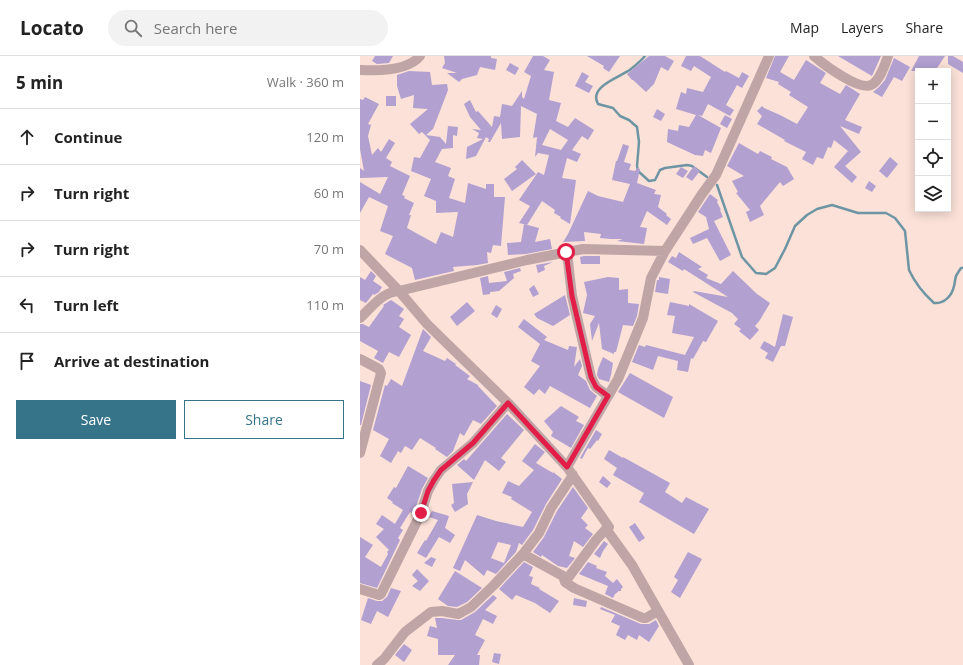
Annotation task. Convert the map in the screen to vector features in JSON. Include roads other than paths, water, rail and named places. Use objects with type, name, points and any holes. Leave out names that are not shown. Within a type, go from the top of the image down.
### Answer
[{"type":"street","points":[[360,70],[401,66],[416,62],[420,56]]},
{"type":"street","points":[[377,665],[384,659],[406,632],[431,612],[442,611],[458,614],[470,607],[494,585],[523,554],[539,533],[618,379],[643,318],[651,278],[665,251],[716,175],[769,56]]},
{"type":"street","points":[[814,56],[839,75],[866,87],[872,85],[877,79],[888,56]]},
{"type":"street","points":[[360,318],[384,295],[392,292],[527,260],[583,249],[665,251]]},
{"type":"street","points":[[360,250],[399,291],[427,324],[508,403],[570,471],[609,527],[592,544],[566,582]]},
{"type":"street","points":[[566,252],[572,296],[591,377],[596,387],[608,396]]},
{"type":"street","points":[[360,359],[379,369],[381,373],[360,453]]},
{"type":"street","points":[[360,589],[379,595],[381,594],[421,513],[428,491],[434,480],[441,470],[473,443],[508,403]]},
{"type":"street","points":[[606,529],[632,565],[689,665]]},
{"type":"street","points":[[523,554],[563,576],[566,582],[585,593],[643,618],[646,618],[658,611]]},
{"type":"waterway","points":[[645,56],[631,69],[601,87],[596,98],[598,104],[613,108],[620,116],[629,120],[637,127],[639,142],[638,171],[649,181],[655,180],[660,170],[687,165],[692,166],[707,177]]},
{"type":"waterway","points":[[717,185],[742,257],[756,273],[766,274],[775,268],[795,226],[807,215],[817,209],[832,205],[858,213],[886,213],[895,218],[905,231],[909,270],[920,288],[934,303],[947,299],[953,290],[956,276],[961,268],[963,268]]}]
